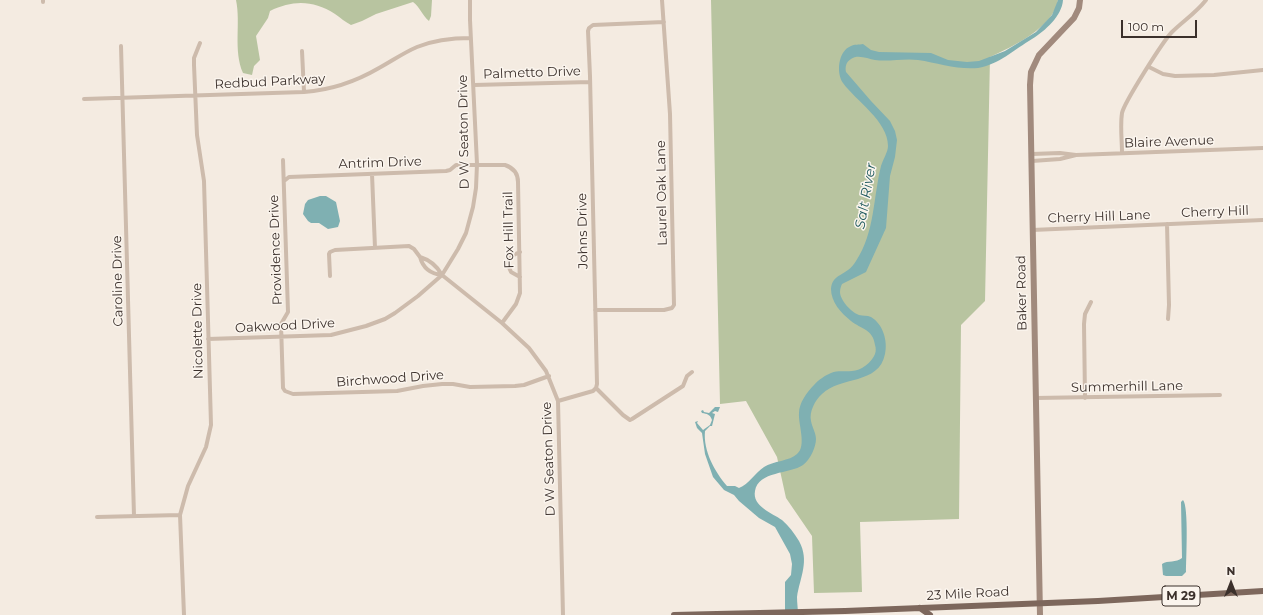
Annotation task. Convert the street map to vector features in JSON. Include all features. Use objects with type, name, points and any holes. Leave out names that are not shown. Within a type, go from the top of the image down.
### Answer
[{"type":"main road","name":"23 Mile Road","points":[[674,615],[920,608],[1151,598],[1263,591]]},
{"type":"main road","points":[[920,608],[930,615]]},
{"type":"street","name":"D W Seaton Drive","points":[[470,0],[477,164],[474,200],[469,224],[460,245],[442,275],[502,323],[529,348],[549,376],[558,401],[563,615]]},
{"type":"street","name":"Laurel Oak Lane","points":[[595,310],[668,310],[674,305],[670,114],[662,0]]},
{"type":"street","name":"Baker Road","points":[[1040,615],[1030,85],[1031,72],[1039,55],[1074,18],[1080,0]]},
{"type":"street","points":[[1122,153],[1122,111],[1164,41],[1172,32],[1198,10],[1206,0]]},
{"type":"street","name":"Johns Drive","points":[[596,388],[589,28],[593,25],[664,22]]},
{"type":"street","name":"Redbud Parkway","points":[[84,99],[322,91],[342,86],[364,76],[418,47],[436,41],[471,38]]},
{"type":"street","name":"Nicolette Drive","points":[[184,615],[180,515],[188,486],[203,454],[210,432],[204,181],[197,135],[194,58],[200,43]]},
{"type":"street","name":"Caroline Drive","points":[[121,46],[134,516]]},
{"type":"street","points":[[302,51],[304,92]]},
{"type":"street","points":[[1149,67],[1163,74],[1175,76],[1214,75],[1263,70]]},
{"type":"street","name":"Palmetto Drive","points":[[474,85],[590,82]]},
{"type":"street","name":"Blaire Avenue","points":[[1032,154],[1060,153],[1076,155],[1263,148]]},
{"type":"street","name":"Blaire Avenue","points":[[1032,161],[1060,159],[1076,155]]},
{"type":"street","name":"Providence Drive","points":[[282,338],[281,324],[288,312],[283,160]]},
{"type":"street","name":"Antrim Drive","points":[[284,181],[289,177],[446,171],[450,170],[456,165],[477,164]]},
{"type":"street","name":"Fox Hill Trail","points":[[477,164],[508,166],[514,170],[517,175],[520,252],[519,298],[514,308],[502,323]]},
{"type":"street","points":[[372,174],[375,248]]},
{"type":"street","name":"Cherry Hill","points":[[1167,224],[1263,220]]},
{"type":"street","points":[[1167,224],[1168,319]]},
{"type":"street","name":"Cherry Hill Lane","points":[[1032,230],[1167,224]]},
{"type":"street","points":[[330,276],[329,254],[335,250],[409,246],[414,249],[420,257],[422,265],[433,274],[442,275]]},
{"type":"street","points":[[520,252],[510,258],[508,265],[511,272],[520,277]]},
{"type":"street","points":[[420,257],[427,259],[438,268],[442,275]]},
{"type":"street","name":"Oakwood Drive","points":[[208,340],[331,335],[366,326],[385,319],[394,313],[418,296],[442,275]]},
{"type":"street","points":[[1085,398],[1084,324],[1085,314],[1091,302]]},
{"type":"street","name":"Birchwood Drive","points":[[282,338],[283,388],[285,391],[293,394],[397,391],[442,384],[470,387],[515,386],[524,385],[549,376]]},
{"type":"street","points":[[558,401],[593,391],[596,388],[630,420],[683,386],[687,376],[692,372]]},
{"type":"street","name":"Summerhill Lane","points":[[1035,398],[1220,396]]},
{"type":"street","points":[[97,517],[180,515]]},
{"type":"green space","points":[[236,0],[432,0],[431,16],[429,21],[413,2],[376,14],[351,25],[327,9],[311,4],[295,3],[278,7],[270,11],[268,18],[256,36],[260,60],[254,66],[252,75],[243,73],[238,55],[238,18]]},
{"type":"green space","points":[[711,0],[1058,0],[1055,10],[1041,27],[1020,42],[990,57],[985,301],[961,325],[959,519],[860,522],[862,592],[814,593],[812,536],[786,498],[777,457],[746,401],[720,404]]},
{"type":"water","points":[[1058,0],[1063,0],[1060,12],[1047,27],[1037,36],[992,64],[978,68],[963,68],[918,60],[875,60],[860,57],[849,60],[847,63],[846,72],[890,121],[895,131],[897,140],[895,157],[890,176],[886,228],[866,272],[842,284],[840,291],[840,295],[844,302],[853,311],[859,315],[871,317],[879,324],[884,333],[886,349],[881,364],[875,371],[867,376],[830,388],[817,399],[813,406],[811,418],[816,442],[806,463],[797,468],[768,476],[757,485],[755,496],[757,501],[760,505],[782,520],[789,527],[799,541],[804,555],[803,569],[797,597],[798,615],[785,615],[785,582],[791,575],[792,564],[790,554],[775,527],[759,518],[734,495],[724,490],[713,477],[705,454],[702,433],[697,428],[695,422],[698,421],[697,423],[703,430],[710,425],[712,420],[709,415],[702,413],[701,411],[703,410],[704,412],[709,413],[715,407],[720,407],[718,412],[715,411],[712,413],[715,414],[712,426],[705,431],[706,446],[714,468],[727,486],[735,486],[739,488],[746,484],[764,467],[790,458],[797,454],[800,450],[802,440],[799,409],[804,398],[816,383],[824,376],[834,372],[855,371],[862,368],[874,357],[876,347],[872,336],[869,332],[855,324],[840,311],[831,294],[833,282],[855,262],[867,238],[873,215],[878,178],[888,146],[887,137],[883,128],[841,79],[839,68],[843,52],[854,45],[863,44],[871,50],[879,52],[931,53],[948,60],[967,62],[979,61],[1005,51],[1036,32],[1052,15]]},
{"type":"water","points":[[320,196],[326,196],[336,202],[340,221],[338,227],[328,229],[319,223],[311,223],[303,214],[305,204],[308,200]]},
{"type":"water","points":[[1183,500],[1187,523],[1186,572],[1182,576],[1166,576],[1163,575],[1162,564],[1182,558],[1181,502]]},
{"type":"water label","name":"Salt River","points":[[866,196]]}]
